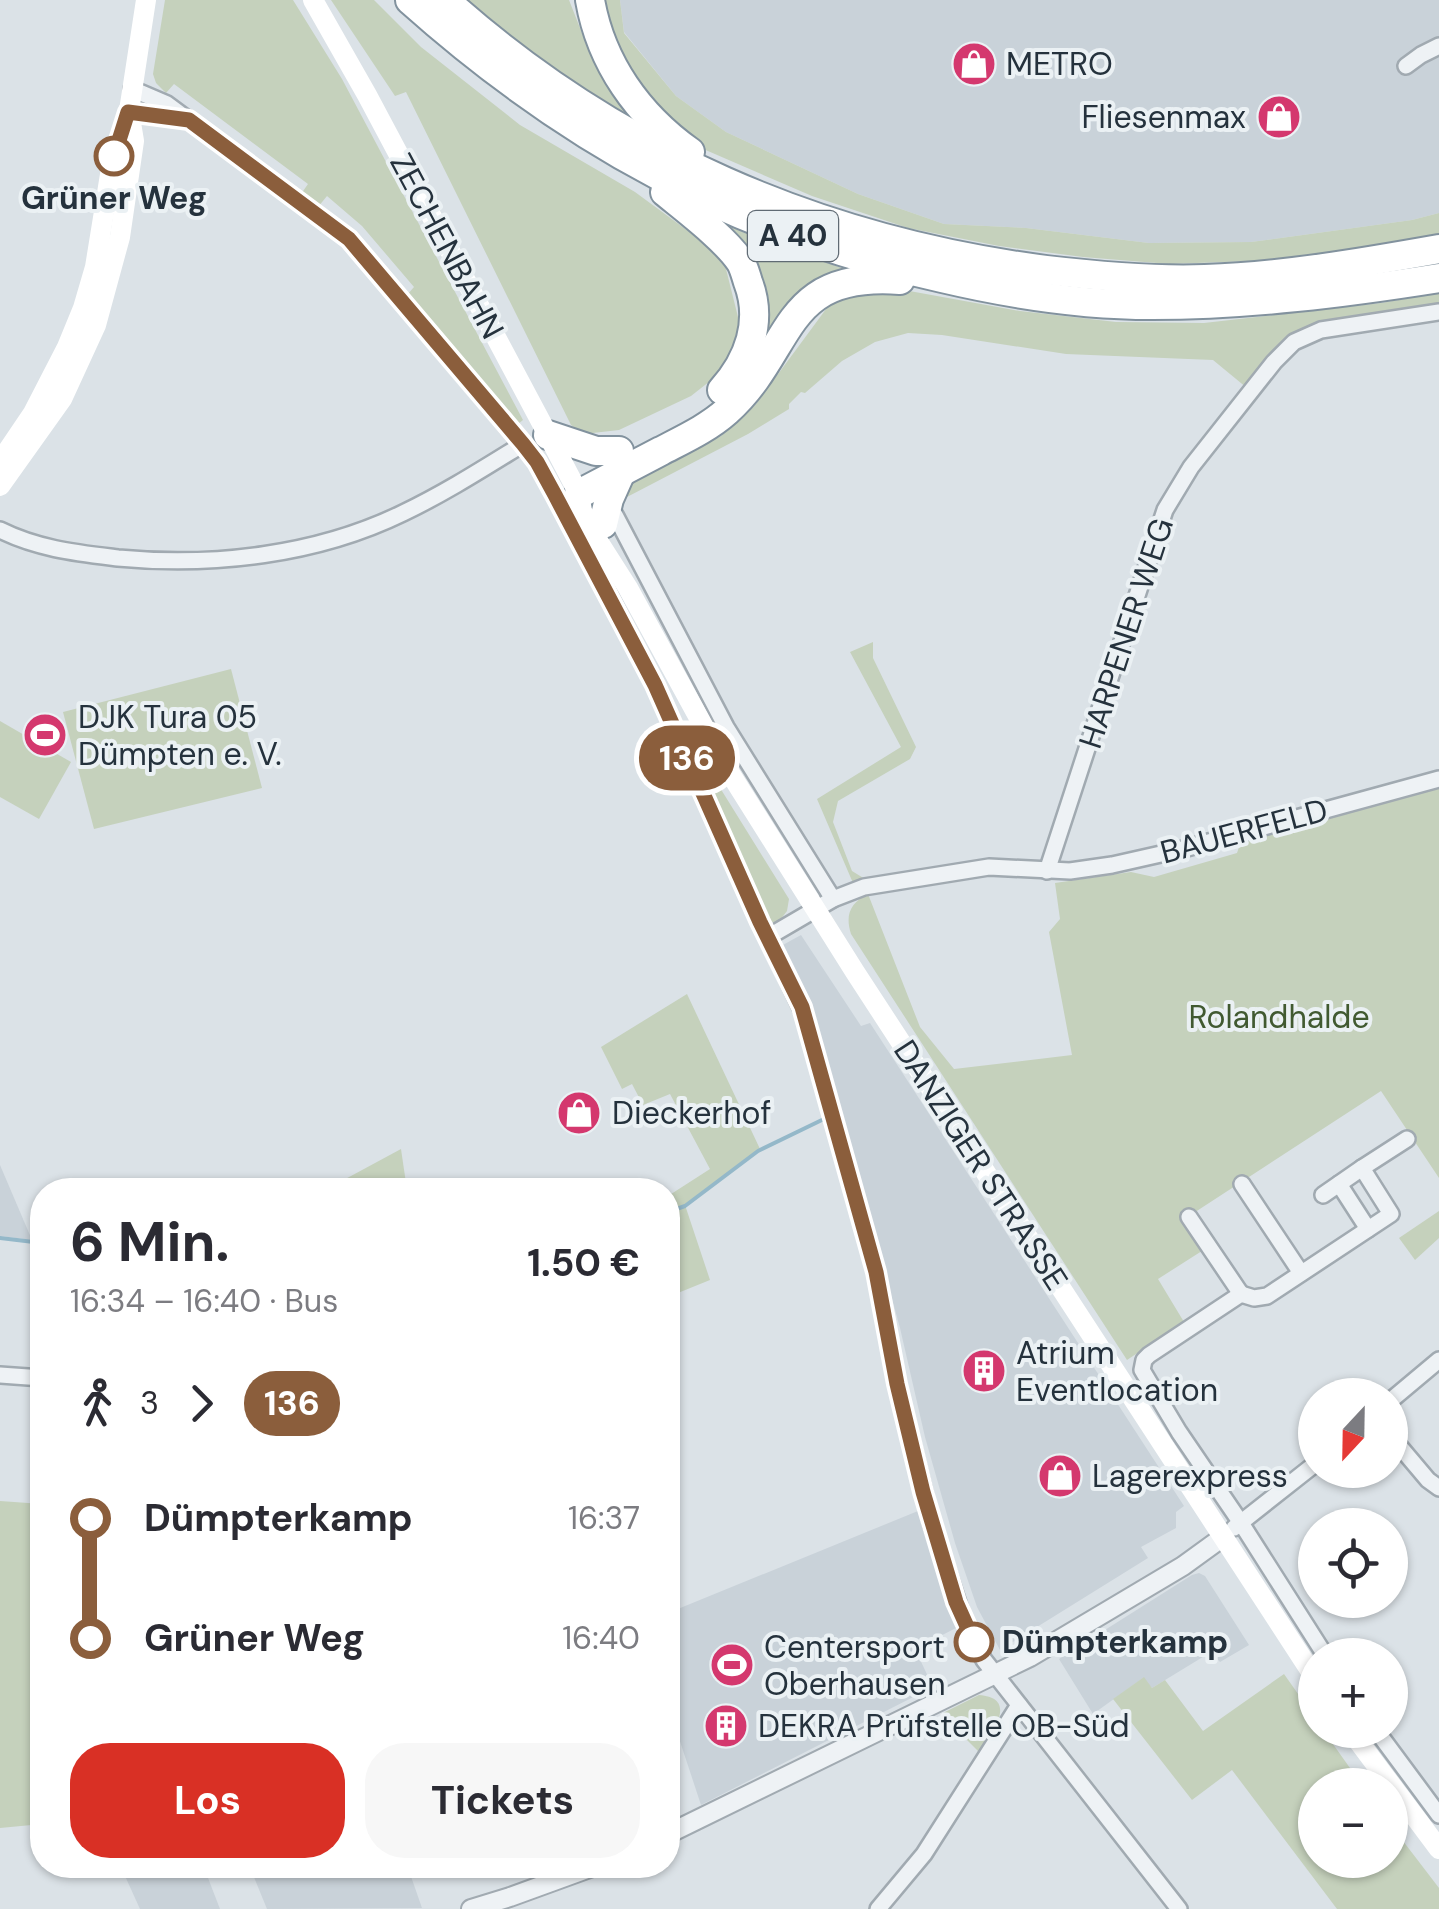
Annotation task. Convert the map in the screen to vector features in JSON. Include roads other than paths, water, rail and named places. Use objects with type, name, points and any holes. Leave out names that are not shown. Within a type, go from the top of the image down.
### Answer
[{"type":"highway","name":"A 40","points":[[410,0],[511,84],[621,157],[684,190],[796,237],[880,265],[1056,298],[1148,305],[1243,303],[1332,295],[1439,278]]},
{"type":"highway","name":"A 40","points":[[446,0],[562,92],[658,150],[753,195],[914,247],[1092,276],[1202,279],[1297,273],[1439,250]]},
{"type":"highway","points":[[590,0],[594,26],[627,91],[653,122],[685,149],[753,195]]},
{"type":"highway","points":[[609,520],[609,499],[620,462],[713,400],[736,374],[750,343],[755,316],[751,289],[740,261],[704,225],[621,157]]},
{"type":"highway","points":[[575,486],[620,462],[708,426],[730,409],[794,318],[822,293],[851,281],[876,278],[976,286]]},
{"type":"highway","points":[[536,440],[596,451],[620,462]]},
{"type":"main road","points":[[0,462],[40,401],[68,348],[83,308],[95,266],[114,156],[128,112],[146,0]]},
{"type":"main road","name":"ZECHENBAHN","points":[[313,0],[383,126],[536,440],[592,507],[609,520],[628,588]]},
{"type":"main road","points":[[0,486],[62,399],[96,325],[120,237],[134,141],[128,112]]},
{"type":"main road","name":"ZECHENBAHN","points":[[575,486],[593,533],[628,588],[723,762],[789,849]]},
{"type":"main road","name":"DANZIGER STRASSE","points":[[789,849],[1298,1652]]},
{"type":"main road","points":[[1363,1748],[1439,1850]]},
{"type":"street","points":[[1406,66],[1439,46]]},
{"type":"street","points":[[132,89],[159,99],[349,239],[536,440],[537,462],[655,685],[802,1007],[876,1272],[897,1384],[932,1525],[974,1643],[1179,1909]]},
{"type":"street","points":[[128,112],[189,120]]},
{"type":"street","name":"HARPENER WEG","points":[[1047,871],[1165,510],[1191,467],[1294,342],[1321,330],[1439,312]]},
{"type":"street","points":[[0,530],[38,546],[134,559],[273,554],[329,540],[401,514],[536,440]]},
{"type":"street","name":"ZECHENBAHN","points":[[609,520],[726,727],[789,849]]},
{"type":"street","name":"BAUERFELD","points":[[768,937],[824,904],[864,887],[990,867],[1086,869],[1146,858],[1439,779]]},
{"type":"street","points":[[1322,1195],[1407,1139]]},
{"type":"street","points":[[1190,1217],[1241,1294],[1260,1298],[1391,1214],[1362,1168]]},
{"type":"street","points":[[1242,1184],[1301,1274]]},
{"type":"street","points":[[1338,1184],[1368,1229]]},
{"type":"street","points":[[1241,1294],[1149,1356],[1142,1365],[1144,1376],[1314,1638]]},
{"type":"street","points":[[1408,1386],[1439,1360]]},
{"type":"street","points":[[0,1375],[30,1377]]},
{"type":"street","points":[[1408,1456],[1439,1488]]},
{"type":"street","points":[[680,1828],[1065,1638],[1200,1555],[1298,1478]]},
{"type":"street","points":[[878,1909],[917,1864],[1018,1705]]},
{"type":"street","points":[[1390,1748],[1439,1814]]},
{"type":"street","points":[[471,1909],[563,1878]]},
{"type":"waterway","points":[[680,1208],[758,1151],[826,1118]]},
{"type":"waterway","points":[[0,1238],[30,1242]]},
{"type":"place","name":"METRO","points":[[974,64]]},
{"type":"place","name":"Fliesenmax","points":[[1279,117]]},
{"type":"place","name":"Grüner Weg","points":[[114,156]]},
{"type":"place","name":"DJK Tura 05 Dümpten e. V.","points":[[45,735]]},
{"type":"place","name":"Dieckerhof","points":[[579,1113]]},
{"type":"place","name":"Atrium Eventlocation","points":[[984,1371]]},
{"type":"place","name":"Lagerexpress","points":[[1060,1476]]},
{"type":"place","name":"Dümpterkamp","points":[[974,1642]]},
{"type":"place","name":"Centersport Oberhausen","points":[[732,1665]]},
{"type":"place","name":"DEKRA Prüfstelle OB-Süd","points":[[726,1726]]},
{"type":"park label","name":"Rolandhalde","points":[[1279,1017]]}]
